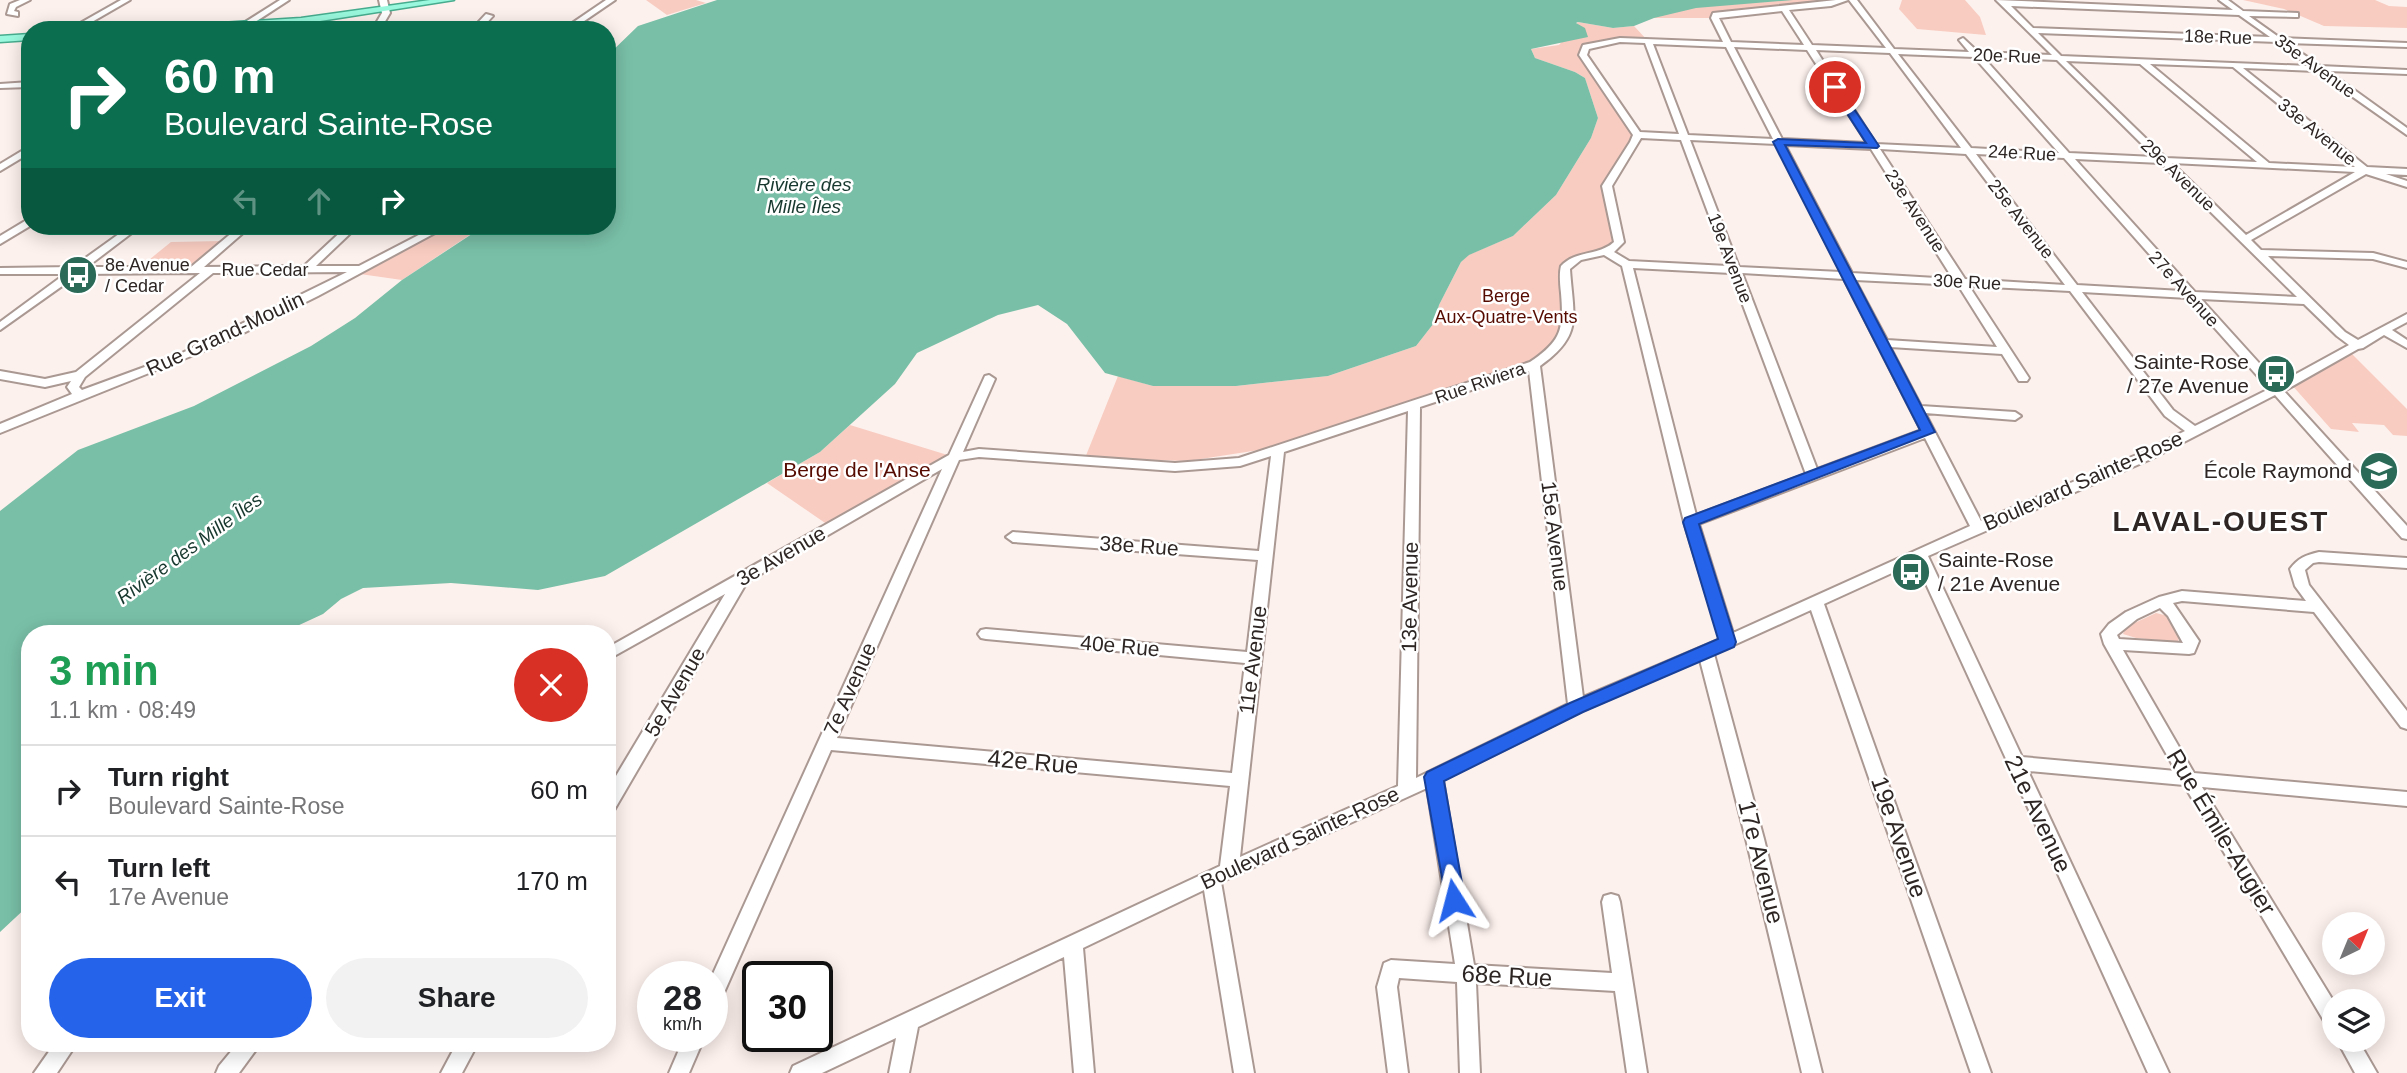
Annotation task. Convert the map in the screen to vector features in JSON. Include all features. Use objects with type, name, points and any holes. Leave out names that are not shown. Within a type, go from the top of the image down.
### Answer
[{"type":"main road","points":[[268,21],[384,5],[449,0]]},
{"type":"main road","points":[[0,40],[21,38]]},
{"type":"street","points":[[15,14],[10,12],[13,6],[26,0]]},
{"type":"street","points":[[88,21],[126,0]]},
{"type":"street","points":[[251,21],[285,0]]},
{"type":"street","points":[[580,21],[611,0]]},
{"type":"street","points":[[1844,0],[1831,5],[1716,15],[1715,18],[1978,528]]},
{"type":"street","name":"25e Avenue","points":[[1853,0],[2169,413],[2194,432]]},
{"type":"street","name":"35e Avenue","points":[[2223,0],[2407,132]]},
{"type":"street","points":[[2002,2],[2295,15]]},
{"type":"street","name":"29e Avenue","points":[[2002,2],[2340,334],[2359,346]]},
{"type":"street","name":"23e Avenue","points":[[1784,9],[2023,378]]},
{"type":"street","points":[[484,21],[489,16]]},
{"type":"street","name":"18e Rue","points":[[2030,30],[2407,45]]},
{"type":"street","name":"20e Rue","points":[[1637,135],[1583,55],[1586,47],[1606,40],[1648,41],[2407,72]]},
{"type":"street","name":"27e Avenue","points":[[1963,40],[2255,369],[2278,389],[2407,535]]},
{"type":"street","name":"19e Avenue","points":[[1648,41],[1813,475]]},
{"type":"street","points":[[2143,61],[2266,165]]},
{"type":"street","name":"33e Avenue","points":[[2235,65],[2365,170],[2407,184]]},
{"type":"street","points":[[0,86],[21,85]]},
{"type":"street","points":[[1606,252],[1615,248],[1619,242],[1607,186],[1637,135]]},
{"type":"street","name":"24e Rue","points":[[1637,135],[2407,172]]},
{"type":"street","points":[[0,168],[21,155]]},
{"type":"street","points":[[0,158],[17,158]]},
{"type":"street","points":[[2244,240],[2365,170]]},
{"type":"street","points":[[0,241],[21,227]]},
{"type":"street","points":[[0,327],[124,235]]},
{"type":"street","points":[[194,270],[235,235]]},
{"type":"street","points":[[307,270],[344,235]]},
{"type":"street","name":"Rue Grand-Moulin","points":[[0,429],[79,395],[182,356],[426,235]]},
{"type":"street","points":[[1606,252],[1627,264],[1691,522],[1728,642]]},
{"type":"street","name":"Rue Riviera","points":[[954,457],[979,453],[1205,467],[1240,462],[1278,451],[1534,365],[1564,342],[1569,330],[1565,268],[1570,261],[1581,256],[1606,252]]},
{"type":"street","points":[[2258,253],[2373,256],[2407,265]]},
{"type":"street","name":"30e Rue","points":[[1627,264],[2306,301]]},
{"type":"street","name":"Rue Cedar","points":[[0,271],[362,269]]},
{"type":"street","points":[[79,395],[73,387],[80,375],[210,270]]},
{"type":"street","name":"Boulevard Sainte-Rose","points":[[800,1073],[1576,708],[2146,456],[2359,346],[2407,317]]},
{"type":"street","points":[[2386,331],[2407,345]]},
{"type":"street","points":[[1882,344],[2006,352]]},
{"type":"street","name":"15e Avenue","points":[[1534,365],[1576,708]]},
{"type":"street","points":[[0,375],[45,383],[80,375]]},
{"type":"street","name":"7e Avenue","points":[[728,962],[989,379]]},
{"type":"street","name":"13e Avenue","points":[[1407,788],[1414,406]]},
{"type":"street","points":[[1916,409],[2015,416]]},
{"type":"street","points":[[1691,522],[1928,432]]},
{"type":"street","name":"11e Avenue","points":[[1244,1073],[1220,874],[1239,780],[1278,451]]},
{"type":"street","name":"3e Avenue","points":[[616,650],[954,457]]},
{"type":"street","name":"38e Rue","points":[[1013,537],[1266,556]]},
{"type":"street","name":"21e Avenue","points":[[1920,554],[2158,1073]]},
{"type":"street","points":[[2407,563],[2341,558],[2309,559],[2297,569],[2297,577],[2317,607],[2407,723]]},
{"type":"street","name":"5e Avenue","points":[[616,792],[742,578]]},
{"type":"street","points":[[2163,602],[2173,612],[2191,640],[2189,649],[2112,644],[2109,634],[2112,628],[2163,602],[2182,596],[2317,607]]},
{"type":"street","name":"19e Avenue","points":[[1815,601],[1981,1073]]},
{"type":"street","name":"40e Rue","points":[[986,634],[1254,658]]},
{"type":"street","name":"Rue Émile-Augier","points":[[2112,644],[2189,779],[2322,999]]},
{"type":"street","name":"17e Avenue","points":[[1706,652],[1812,1073]]},
{"type":"street","name":"42e Rue","points":[[826,743],[1239,780]]},
{"type":"street","points":[[2014,763],[2407,799]]},
{"type":"street","points":[[1434,777],[1466,973],[1470,1073]]},
{"type":"street","points":[[1611,902],[1637,1073]]},
{"type":"street","points":[[1073,944],[1084,1073]]},
{"type":"street","name":"68e Rue","points":[[1398,1073],[1387,987],[1391,969],[1624,983]]},
{"type":"street","points":[[899,1073],[909,1021]]},
{"type":"street","points":[[44,1073],[60,1052]]},
{"type":"street","points":[[226,1073],[244,1052]]},
{"type":"street","points":[[451,1073],[463,1052]]},
{"type":"street","points":[[679,1073],[688,1052]]},
{"type":"street","points":[[2354,1052],[2367,1073]]},
{"type":"green space","points":[[646,0],[696,0],[706,3],[667,15]]},
{"type":"green space","points":[[1662,0],[1844,0],[1715,18],[1654,18]]},
{"type":"green space","points":[[1902,0],[1965,0],[1980,17],[1986,35],[1917,29],[1899,9]]},
{"type":"green space","points":[[2243,0],[2375,0],[2389,6],[2407,7],[2407,28],[2324,26],[2284,9]]},
{"type":"green space","name":"Berge Aux-Quatre-Vents","points":[[1578,22],[1613,28],[1634,26],[1648,41],[1606,41],[1583,50],[1637,136],[1609,183],[1622,243],[1570,261],[1566,324],[1550,351],[1526,363],[1414,406],[1279,447],[1188,461],[1085,458],[1118,376],[1153,386],[1236,386],[1328,376],[1416,346],[1434,323],[1439,305],[1461,262],[1468,255],[1513,236],[1556,195],[1591,138],[1598,118],[1585,78],[1535,58],[1531,49],[1559,45]]},
{"type":"green space","points":[[426,235],[470,235],[402,280],[353,273]]},
{"type":"green space","points":[[225,241],[193,268],[139,268],[171,242]]},
{"type":"green space","points":[[2350,352],[2407,409],[2407,436],[2393,435],[2384,425],[2352,423],[2359,432],[2331,429],[2291,384]]},
{"type":"green space","name":"Berge de l'Anse","points":[[850,425],[954,457],[831,527],[767,483],[820,452]]},
{"type":"green space","points":[[2156,613],[2168,616],[2179,637],[2178,642],[2123,634],[2126,627]]},
{"type":"water","name":"Rivière des Mille Îles","points":[[717,0],[1793,0],[1696,8],[1654,18],[1634,26],[1613,28],[1578,22],[1576,23],[1585,28],[1588,37],[1531,49],[1535,58],[1585,78],[1598,118],[1591,138],[1556,195],[1513,236],[1469,255],[1461,262],[1439,305],[1434,323],[1416,346],[1328,376],[1236,386],[1153,386],[1105,373],[1067,324],[1038,305],[998,315],[917,353],[895,384],[820,452],[605,576],[538,590],[451,583],[363,588],[341,599],[323,614],[299,625],[21,625],[21,912],[0,932],[0,511],[78,450],[194,406],[311,346],[355,318],[402,280],[470,235],[616,235],[616,47],[638,26]]},
{"type":"place","name":"8e Avenue / Cedar","points":[[78,275]]},
{"type":"place","name":"Sainte-Rose / 27e Avenue","points":[[2276,374]]},
{"type":"place","name":"École Raymond","points":[[2379,471]]},
{"type":"place","name":"Sainte-Rose / 21e Avenue","points":[[1911,572]]},
{"type":"district","name":"LAVAL-OUEST","points":[[2221,521]]},
{"type":"route","points":[[1454,900],[1434,777],[1576,708],[1728,642],[1691,522],[1928,432],[1778,142],[1873,146],[1835,87]]}]
